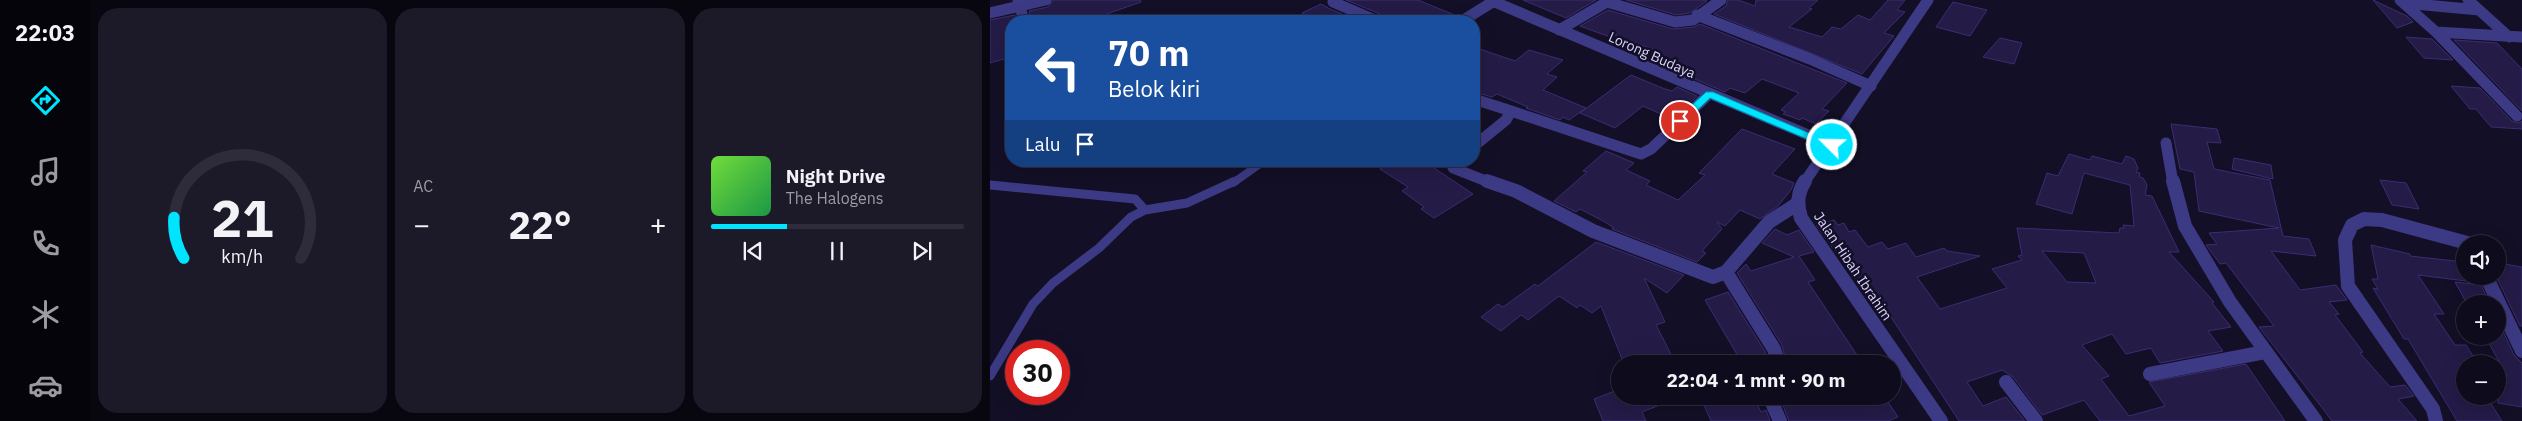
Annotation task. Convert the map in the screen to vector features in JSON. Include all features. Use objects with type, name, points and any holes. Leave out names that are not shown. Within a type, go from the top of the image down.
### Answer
[{"type":"street","points":[[990,13],[1018,3],[1046,0]]},
{"type":"street","points":[[1559,30],[1607,2],[1675,22],[1693,20],[1697,15],[1721,0]]},
{"type":"street","name":"Jalan Hibah Ibrahim","points":[[1928,0],[1832,145],[1800,189],[1797,204],[1801,218],[1941,421]]},
{"type":"street","points":[[2468,0],[2509,37]]},
{"type":"street","points":[[1471,15],[1492,1]]},
{"type":"street","name":"Lorong Budaya","points":[[1492,1],[1832,145]]},
{"type":"street","points":[[2401,1],[2479,10]]},
{"type":"street","points":[[2401,1],[2436,32],[2518,116]]},
{"type":"street","points":[[1333,2],[1363,15]]},
{"type":"street","points":[[1018,3],[1022,15]]},
{"type":"street","points":[[1697,15],[1810,59],[1871,86]]},
{"type":"street","points":[[2436,32],[2522,37]]},
{"type":"street","points":[[1480,101],[1641,154],[1652,149],[1709,94]]},
{"type":"street","points":[[1480,141],[1506,120],[1511,111]]},
{"type":"street","points":[[2166,142],[2177,202],[2185,226],[2230,302],[2316,421]]},
{"type":"street","points":[[1453,167],[1459,172],[1516,191],[1593,231],[1706,276],[1719,276],[1726,272],[1769,222],[1797,204]]},
{"type":"street","points":[[2436,421],[2433,409],[2348,286],[2345,240],[2352,225],[2364,219],[2382,220],[2456,240]]},
{"type":"street","points":[[1726,272],[1776,355]]},
{"type":"street","points":[[2490,285],[2522,351]]},
{"type":"street","points":[[2150,374],[2265,352]]},
{"type":"street","points":[[2006,382],[2036,421]]},
{"type":"street","points":[[1773,405],[1780,421]]},
{"type":"lane","points":[[990,376],[1032,304],[1053,283],[1099,248],[1124,222],[1145,210],[1204,197],[1234,182],[1255,167]]},
{"type":"lane","points":[[990,186],[1135,199],[1145,210]]},
{"type":"building","points":[[1053,0],[1140,0],[1141,2],[1104,15],[1030,15],[1029,11],[1048,7]]},
{"type":"building","points":[[1346,0],[1418,0],[1455,15],[1381,15]]},
{"type":"building","points":[[1523,0],[1596,0],[1566,18]]},
{"type":"building","points":[[1626,0],[1707,1],[1690,13],[1676,15]]},
{"type":"building","points":[[1728,0],[1738,0],[1755,6],[1756,0],[1818,0],[1809,8],[1812,9],[1789,27],[1822,37],[1832,27],[1841,29],[1858,15],[1870,20],[1888,0],[1905,0],[1897,10],[1905,12],[1884,33],[1894,36],[1862,74],[1714,14],[1726,6]]},
{"type":"building","points":[[2373,0],[2407,16],[2413,22],[2397,28]]},
{"type":"building","points":[[1953,2],[1987,10],[1970,36],[1936,27]]},
{"type":"building","points":[[1321,4],[1344,15],[1307,15],[1302,13]]},
{"type":"building","points":[[1608,10],[1673,29],[1694,27],[1700,24],[1847,83],[1822,109],[1829,111],[1816,124],[1802,118],[1800,120],[1783,114],[1786,112],[1781,110],[1799,93],[1762,79],[1745,93],[1730,88],[1725,92],[1690,77],[1696,73],[1651,53],[1655,50],[1614,35],[1610,37],[1580,26]]},
{"type":"building","points":[[1005,17],[1005,59],[990,63],[990,20]]},
{"type":"building","points":[[2406,37],[2432,39],[2453,60],[2424,58]]},
{"type":"building","points":[[2000,38],[2022,43],[2014,64],[1983,57]]},
{"type":"building","points":[[2454,40],[2497,43],[2522,69],[2522,111]]},
{"type":"building","points":[[1480,49],[1515,61],[1529,50],[1563,60],[1547,74],[1557,77],[1543,90],[1586,108],[1569,120],[1563,117],[1560,120],[1526,108],[1528,107],[1497,94],[1492,97],[1480,94]]},
{"type":"building","points":[[1631,75],[1665,89],[1672,91],[1677,87],[1697,96],[1672,119],[1643,106],[1615,128],[1580,113]]},
{"type":"building","points":[[2451,86],[2480,88],[2512,121],[2518,123],[2522,121],[2522,129],[2491,127],[2476,109],[2470,109]]},
{"type":"building","points":[[2171,124],[2217,129],[2221,143],[2207,142],[2214,169],[2270,180],[2283,236],[2309,239],[2316,256],[2271,251],[2300,290],[2336,285],[2347,300],[2329,302],[2339,314],[2335,315],[2363,352],[2360,353],[2390,387],[2405,385],[2414,396],[2398,399],[2417,421],[2332,421],[2259,327],[2274,326],[2226,263],[2220,264],[2206,245],[2217,244],[2209,233],[2279,228],[2199,211],[2194,172],[2180,169]]},
{"type":"building","points":[[1742,129],[1795,149],[1772,174],[1794,183],[1791,190],[1778,206],[1760,219],[1740,210],[1725,226],[1717,222],[1722,229],[1702,251],[1706,253],[1697,262],[1612,229],[1614,228],[1580,209],[1576,212],[1554,201],[1587,172],[1583,171],[1606,151],[1634,163],[1626,170],[1650,181],[1646,185],[1678,200],[1705,175],[1699,173]]},
{"type":"building","points":[[2069,154],[2090,160],[2092,156],[2122,164],[2126,156],[2134,159],[2138,168],[2136,172],[2140,173],[2139,177],[2143,178],[2147,185],[2145,195],[2152,196],[2179,252],[2169,252],[2214,302],[2212,303],[2231,327],[2208,331],[2223,351],[2160,363],[2151,348],[2126,354],[2112,334],[2082,345],[2109,376],[2101,379],[2129,416],[2165,406],[2149,382],[2246,364],[2285,421],[2100,421],[2084,400],[2042,415],[2013,377],[2002,370],[1967,382],[1983,406],[2006,397],[2025,421],[1959,421],[1889,314],[1883,317],[1816,225],[1834,220],[1838,225],[1844,223],[1849,232],[1855,230],[1868,247],[1882,242],[1888,249],[1906,243],[1916,257],[1944,248],[1947,251],[1980,256],[1917,277],[1940,309],[2007,288],[1992,269],[2022,260],[2018,256],[2022,255],[2017,228],[2119,233],[2120,228],[2124,228],[2123,225],[2134,226],[2130,185],[2084,173],[2072,214],[2036,204],[2047,173],[2058,176]],"holes":[[[2042,251],[2084,253],[2096,283],[2067,282]]]},
{"type":"building","points":[[2234,158],[2271,165],[2273,179],[2232,169]]},
{"type":"building","points":[[1383,167],[1435,167],[1434,168],[1473,194],[1434,218],[1421,209],[1424,207],[1402,191],[1408,187],[1380,169]]},
{"type":"building","points":[[2380,180],[2406,183],[2419,209],[2392,205]]},
{"type":"building","points":[[1775,229],[1787,235],[1799,230],[1814,252],[1799,256],[1815,280],[1808,282],[1857,355],[1784,355],[1782,345],[1737,273],[1746,264],[1751,271],[1794,257],[1762,243]]},
{"type":"building","points":[[1596,242],[1684,275],[1667,293],[1644,278],[1665,322],[1656,325],[1671,355],[1620,355],[1601,306],[1592,313],[1580,305],[1577,308],[1559,296],[1528,320],[1521,315],[1501,331],[1481,317],[1498,304],[1503,307],[1535,284],[1538,286]]},
{"type":"building","points":[[2371,245],[2410,254],[2410,256],[2455,261],[2456,280],[2418,275],[2444,314],[2434,314],[2455,345],[2466,345],[2472,355],[2456,355],[2456,405],[2492,405],[2502,421],[2457,421],[2408,339],[2404,339],[2373,288],[2378,289],[2372,279],[2378,279]]},
{"type":"building","points":[[2506,264],[2522,267],[2522,326],[2520,326],[2500,285],[2506,285]]},
{"type":"building","points":[[2457,285],[2481,285],[2486,295],[2462,295]]},
{"type":"building","points":[[1728,292],[1766,353],[1761,355],[1737,355],[1705,300]]},
{"type":"building","points":[[2506,338],[2514,355],[2522,363],[2522,407],[2506,404],[2506,355],[2495,355],[2490,345],[2506,345]]},
{"type":"building","points":[[1611,392],[1611,405],[1660,405],[1642,412],[1646,421],[1603,421],[1594,399]]},
{"type":"building","points":[[1704,405],[1758,405],[1761,412],[1766,410],[1770,421],[1711,421]]},
{"type":"building","points":[[1783,405],[1890,405],[1898,417],[1888,421],[1789,421]]},
{"type":"route","points":[[1680,121],[1709,94],[1832,145]]}]
